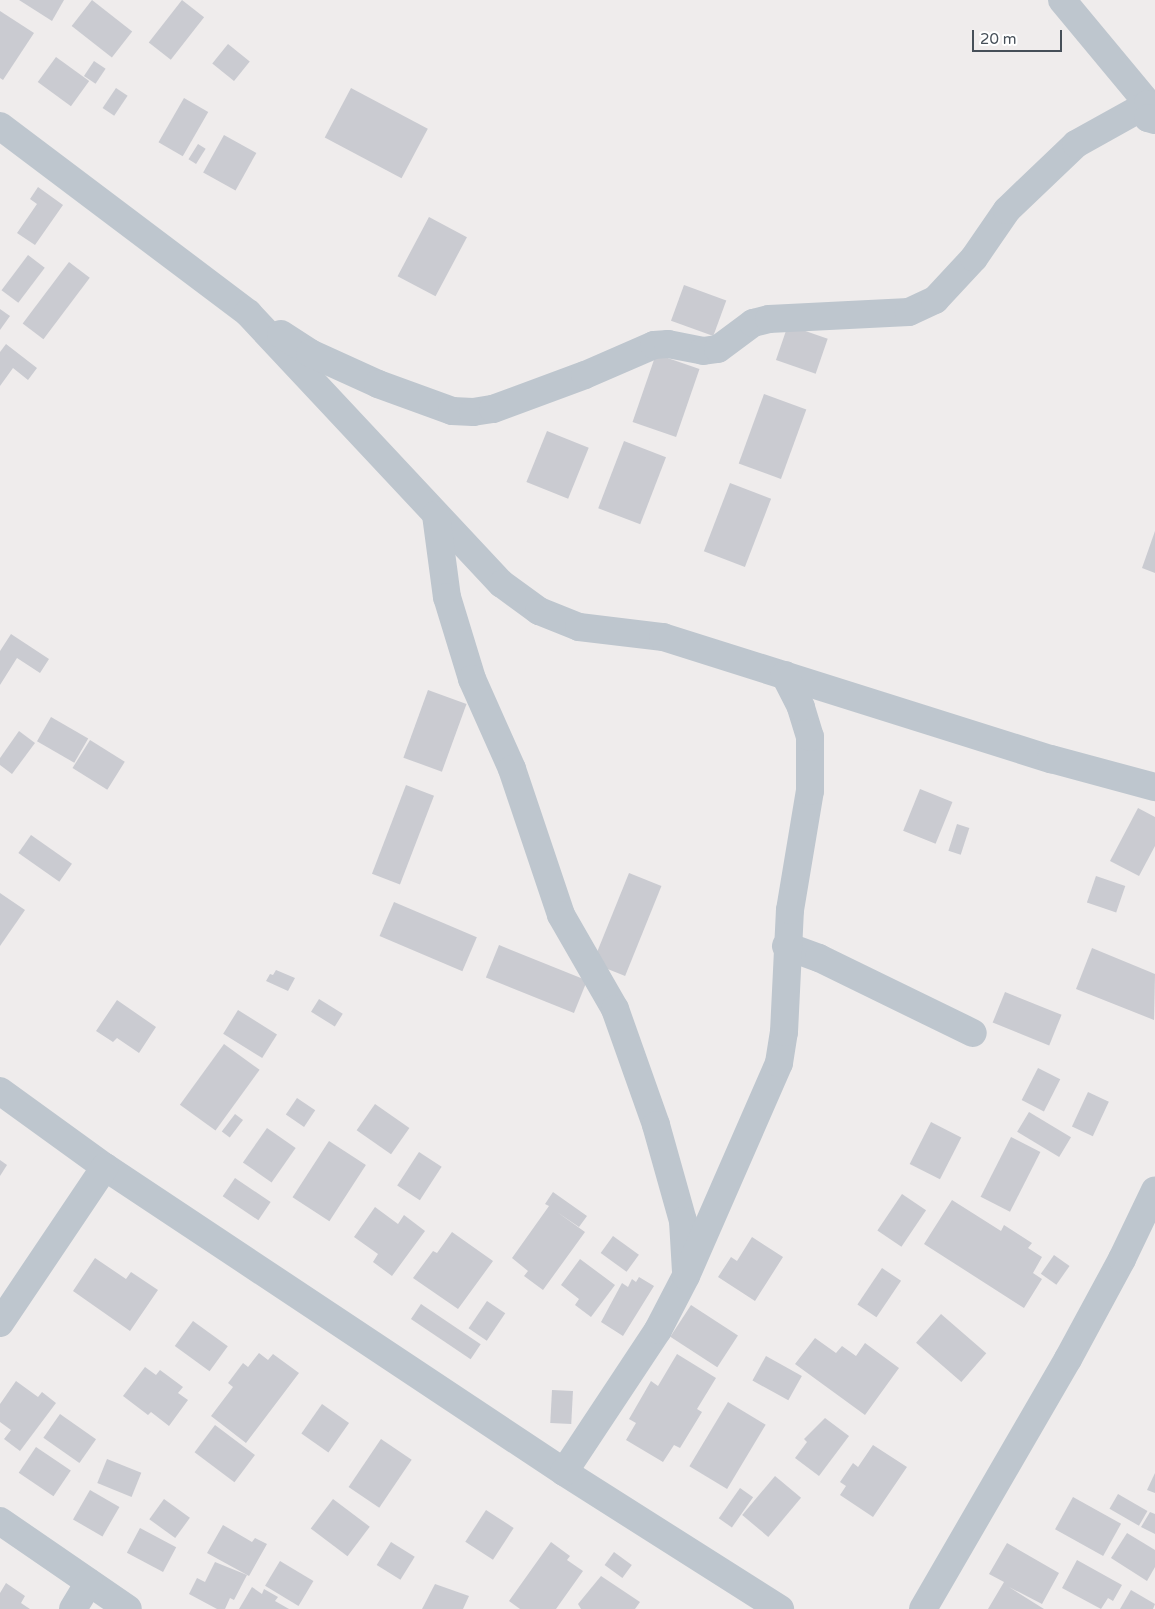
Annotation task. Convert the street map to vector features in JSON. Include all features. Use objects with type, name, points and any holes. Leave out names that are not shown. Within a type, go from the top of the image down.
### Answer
[{"type":"street","points":[[0,126],[248,314],[310,353],[378,384],[452,411],[473,412],[493,409],[654,345],[668,344],[703,352],[718,348],[753,322],[769,319],[879,315],[924,307],[957,278],[1007,210],[1037,179],[1076,144],[1153,112],[1062,0]]},
{"type":"street","points":[[248,314],[502,584],[539,611],[579,627],[663,637],[1051,759],[1155,787]]},
{"type":"street","points":[[436,515],[447,597],[472,679],[512,769],[561,916],[615,1009],[656,1125],[683,1222],[686,1276]]},
{"type":"street","points":[[564,1472],[658,1330],[686,1276],[779,1063],[784,1032],[786,946],[810,791],[810,737],[801,707],[785,675]]},
{"type":"street","points":[[786,946],[819,958],[973,1033]]},
{"type":"street","points":[[0,1091],[105,1167],[564,1472],[780,1609]]},
{"type":"street","points":[[0,1323],[105,1167]]},
{"type":"street","points":[[923,1609],[1068,1359],[1122,1259],[1155,1190]]},
{"type":"street","points":[[0,1521],[128,1609]]},
{"type":"street","points":[[73,1609],[89,1582]]},
{"type":"building","points":[[19,0],[64,0],[52,21]]},
{"type":"building","points":[[92,0],[132,31],[112,57],[72,26]]},
{"type":"building","points":[[182,0],[204,17],[171,60],[149,43]]},
{"type":"building","points":[[0,11],[34,33],[3,80],[0,78]]},
{"type":"building","points":[[228,44],[250,62],[234,81],[212,63]]},
{"type":"building","points":[[56,57],[89,81],[71,106],[38,82]]},
{"type":"building","points":[[94,61],[106,69],[96,84],[84,76]]},
{"type":"building","points":[[116,88],[128,96],[114,116],[103,108]]},
{"type":"building","points":[[351,88],[428,129],[402,178],[325,137]]},
{"type":"building","points":[[184,98],[208,112],[183,156],[158,142]]},
{"type":"building","points":[[224,135],[256,153],[236,191],[203,173]]},
{"type":"building","points":[[198,144],[206,149],[196,164],[188,159]]},
{"type":"building","points":[[38,187],[63,205],[35,245],[17,233],[37,204],[30,199]]},
{"type":"building","points":[[429,217],[467,237],[436,296],[398,276]]},
{"type":"building","points":[[28,255],[45,268],[18,303],[2,290]]},
{"type":"building","points":[[69,262],[90,278],[43,339],[23,323]]},
{"type":"building","points":[[684,285],[726,300],[713,336],[671,321]]},
{"type":"building","points":[[0,309],[10,316],[0,330]]},
{"type":"building","points":[[788,325],[828,339],[816,374],[776,360]]},
{"type":"building","points":[[6,344],[37,368],[28,380],[13,368],[0,386],[0,352]]},
{"type":"building","points":[[656,354],[699,369],[676,437],[633,422]]},
{"type":"building","points":[[764,394],[806,409],[781,479],[739,464]]},
{"type":"building","points":[[547,431],[589,448],[568,499],[526,482]]},
{"type":"building","points":[[624,441],[666,457],[640,524],[598,508]]},
{"type":"building","points":[[730,483],[771,499],[745,567],[704,551]]},
{"type":"building","points":[[1155,531],[1155,573],[1142,568]]},
{"type":"building","points":[[11,634],[49,659],[40,673],[17,658],[0,685],[0,651]]},
{"type":"building","points":[[428,690],[467,704],[442,772],[403,758]]},
{"type":"building","points":[[51,717],[88,738],[74,763],[37,741]]},
{"type":"building","points":[[19,731],[35,743],[12,774],[0,765],[0,758]]},
{"type":"building","points":[[90,740],[125,762],[107,790],[73,768]]},
{"type":"building","points":[[406,785],[434,796],[400,884],[372,874]]},
{"type":"building","points":[[920,789],[952,802],[936,844],[903,831]]},
{"type":"building","points":[[1138,808],[1155,817],[1155,846],[1139,876],[1110,861]]},
{"type":"building","points":[[957,824],[969,828],[961,855],[948,851]]},
{"type":"building","points":[[31,835],[72,864],[59,882],[18,853]]},
{"type":"building","points":[[629,873],[661,886],[625,976],[593,963]]},
{"type":"building","points":[[1096,876],[1125,886],[1116,913],[1087,902]]},
{"type":"building","points":[[0,893],[25,910],[0,946]]},
{"type":"building","points":[[394,902],[477,937],[462,971],[380,936]]},
{"type":"building","points":[[499,945],[587,981],[574,1013],[486,977]]},
{"type":"building","points":[[1092,948],[1155,974],[1154,1020],[1076,989]]},
{"type":"building","points":[[276,970],[295,978],[288,991],[266,981],[270,974],[273,975]]},
{"type":"building","points":[[1005,992],[1062,1015],[1049,1045],[993,1023]]},
{"type":"building","points":[[319,999],[343,1014],[335,1027],[311,1012]]},
{"type":"building","points":[[117,1000],[156,1027],[139,1053],[117,1038],[113,1042],[96,1031]]},
{"type":"building","points":[[238,1010],[277,1034],[262,1058],[223,1034]]},
{"type":"building","points":[[224,1044],[260,1070],[216,1131],[180,1105]]},
{"type":"building","points":[[1038,1068],[1060,1079],[1044,1111],[1022,1100]]},
{"type":"building","points":[[1088,1092],[1109,1102],[1093,1136],[1072,1126]]},
{"type":"building","points":[[297,1098],[315,1110],[304,1127],[286,1115]]},
{"type":"building","points":[[375,1104],[409,1128],[391,1154],[357,1130]]},
{"type":"building","points":[[1029,1112],[1071,1137],[1059,1157],[1017,1132]]},
{"type":"building","points":[[235,1114],[243,1120],[230,1138],[222,1132]]},
{"type":"building","points":[[931,1122],[961,1137],[940,1179],[910,1164]]},
{"type":"building","points":[[267,1128],[296,1148],[272,1182],[243,1162]]},
{"type":"building","points":[[1011,1137],[1040,1152],[1010,1212],[981,1197]]},
{"type":"building","points":[[329,1141],[366,1165],[329,1221],[293,1197]]},
{"type":"building","points":[[419,1152],[442,1167],[420,1200],[397,1186]]},
{"type":"building","points":[[0,1160],[7,1165],[0,1176]]},
{"type":"building","points":[[235,1178],[271,1202],[258,1220],[223,1196]]},
{"type":"building","points":[[553,1192],[587,1216],[579,1227],[557,1212],[585,1232],[543,1290],[524,1276],[528,1271],[512,1258],[549,1206],[545,1204]]},
{"type":"building","points":[[902,1194],[926,1210],[901,1247],[877,1230]]},
{"type":"building","points":[[952,1200],[1001,1231],[1004,1225],[1032,1243],[1028,1248],[1042,1257],[1033,1273],[1042,1279],[1024,1308],[924,1244]]},
{"type":"building","points":[[375,1207],[398,1224],[404,1215],[425,1231],[392,1276],[373,1262],[378,1254],[354,1237]]},
{"type":"building","points":[[452,1232],[493,1261],[458,1309],[413,1278],[433,1251],[437,1253]]},
{"type":"building","points":[[613,1236],[639,1255],[627,1272],[601,1253]]},
{"type":"building","points":[[752,1237],[783,1257],[755,1301],[718,1277],[731,1257],[737,1261]]},
{"type":"building","points":[[1054,1255],[1070,1266],[1056,1285],[1041,1274]]},
{"type":"building","points":[[95,1258],[126,1279],[131,1272],[158,1290],[130,1331],[73,1291]]},
{"type":"building","points":[[580,1259],[615,1285],[591,1317],[575,1305],[579,1299],[561,1285]]},
{"type":"building","points":[[882,1268],[901,1281],[876,1317],[857,1304]]},
{"type":"building","points":[[639,1277],[654,1286],[623,1336],[601,1322],[622,1283],[628,1287],[632,1279],[636,1282]]},
{"type":"building","points":[[487,1301],[505,1313],[487,1341],[469,1328]]},
{"type":"building","points":[[421,1304],[481,1344],[471,1359],[411,1319]]},
{"type":"building","points":[[691,1305],[738,1335],[717,1367],[670,1337]]},
{"type":"building","points":[[941,1314],[986,1353],[961,1382],[916,1343]]},
{"type":"building","points":[[193,1321],[228,1346],[210,1371],[175,1346]]},
{"type":"building","points":[[815,1338],[836,1353],[842,1346],[856,1356],[865,1343],[899,1368],[865,1415],[795,1364]]},
{"type":"building","points":[[259,1353],[268,1360],[273,1354],[299,1373],[246,1443],[211,1416],[233,1387],[228,1383],[243,1363],[248,1367]]},
{"type":"building","points":[[677,1354],[716,1378],[697,1409],[702,1412],[680,1448],[674,1445],[663,1462],[626,1440],[636,1423],[629,1419],[651,1381],[658,1386]]},
{"type":"building","points":[[766,1356],[802,1376],[788,1400],[752,1380]]},
{"type":"building","points":[[145,1367],[156,1375],[160,1370],[183,1387],[178,1393],[188,1400],[169,1426],[151,1412],[148,1415],[123,1396]]},
{"type":"building","points":[[16,1381],[38,1397],[42,1392],[56,1403],[20,1451],[4,1439],[11,1430],[0,1422],[0,1404]]},
{"type":"building","points":[[552,1390],[573,1391],[571,1424],[550,1423]]},
{"type":"building","points":[[728,1402],[766,1425],[727,1489],[689,1466]]},
{"type":"building","points":[[322,1404],[349,1423],[328,1452],[301,1433]]},
{"type":"building","points":[[60,1414],[96,1439],[79,1463],[43,1438]]},
{"type":"building","points":[[825,1418],[849,1436],[819,1476],[795,1458],[807,1442],[804,1439]]},
{"type":"building","points":[[215,1425],[255,1455],[234,1482],[195,1452]]},
{"type":"building","points":[[381,1439],[412,1460],[379,1508],[349,1487]]},
{"type":"building","points":[[873,1445],[907,1467],[873,1517],[840,1495],[846,1486],[840,1482],[853,1463],[858,1467]]},
{"type":"building","points":[[36,1447],[71,1470],[53,1496],[19,1473]]},
{"type":"building","points":[[107,1459],[141,1473],[132,1497],[97,1483]]},
{"type":"building","points":[[1155,1473],[1155,1493],[1147,1490]]},
{"type":"building","points":[[775,1476],[801,1498],[768,1537],[742,1515]]},
{"type":"building","points":[[740,1488],[753,1497],[732,1527],[719,1518]]},
{"type":"building","points":[[90,1490],[119,1507],[102,1536],[73,1519]]},
{"type":"building","points":[[1118,1494],[1147,1511],[1139,1526],[1110,1509]]},
{"type":"building","points":[[1073,1497],[1121,1524],[1103,1556],[1055,1529]]},
{"type":"building","points":[[164,1499],[190,1518],[175,1538],[149,1519]]},
{"type":"building","points":[[333,1499],[370,1527],[347,1556],[311,1529]]},
{"type":"building","points":[[486,1510],[514,1528],[493,1560],[465,1542]]},
{"type":"building","points":[[1150,1512],[1155,1514],[1155,1534],[1141,1527]]},
{"type":"building","points":[[223,1525],[252,1542],[255,1538],[267,1544],[249,1576],[207,1553]]},
{"type":"building","points":[[140,1528],[176,1547],[163,1572],[127,1553]]},
{"type":"building","points":[[1127,1533],[1155,1550],[1155,1567],[1147,1581],[1111,1558]]},
{"type":"building","points":[[391,1542],[415,1557],[400,1580],[377,1565]]},
{"type":"building","points":[[551,1542],[570,1556],[567,1560],[583,1571],[556,1609],[520,1609],[509,1601]]},
{"type":"building","points":[[1007,1543],[1059,1573],[1042,1604],[1009,1587],[1044,1609],[988,1609],[1004,1582],[989,1574]]},
{"type":"building","points":[[614,1552],[632,1565],[622,1578],[605,1565]]},
{"type":"building","points":[[1077,1560],[1122,1585],[1113,1601],[1108,1598],[1101,1609],[1062,1588]]},
{"type":"building","points":[[280,1561],[313,1581],[298,1606],[265,1586]]},
{"type":"building","points":[[215,1562],[247,1575],[234,1600],[230,1598],[225,1609],[217,1609],[189,1594],[197,1578],[205,1582]]},
{"type":"building","points":[[601,1576],[640,1602],[635,1609],[581,1609],[578,1604]]},
{"type":"building","points":[[6,1583],[25,1596],[21,1603],[30,1609],[0,1609],[0,1593]]},
{"type":"building","points":[[435,1584],[469,1596],[463,1609],[422,1609]]},
{"type":"building","points":[[252,1587],[262,1594],[264,1589],[278,1597],[275,1601],[289,1609],[239,1609]]},
{"type":"building","points":[[1131,1590],[1155,1604],[1153,1609],[1120,1609]]}]
